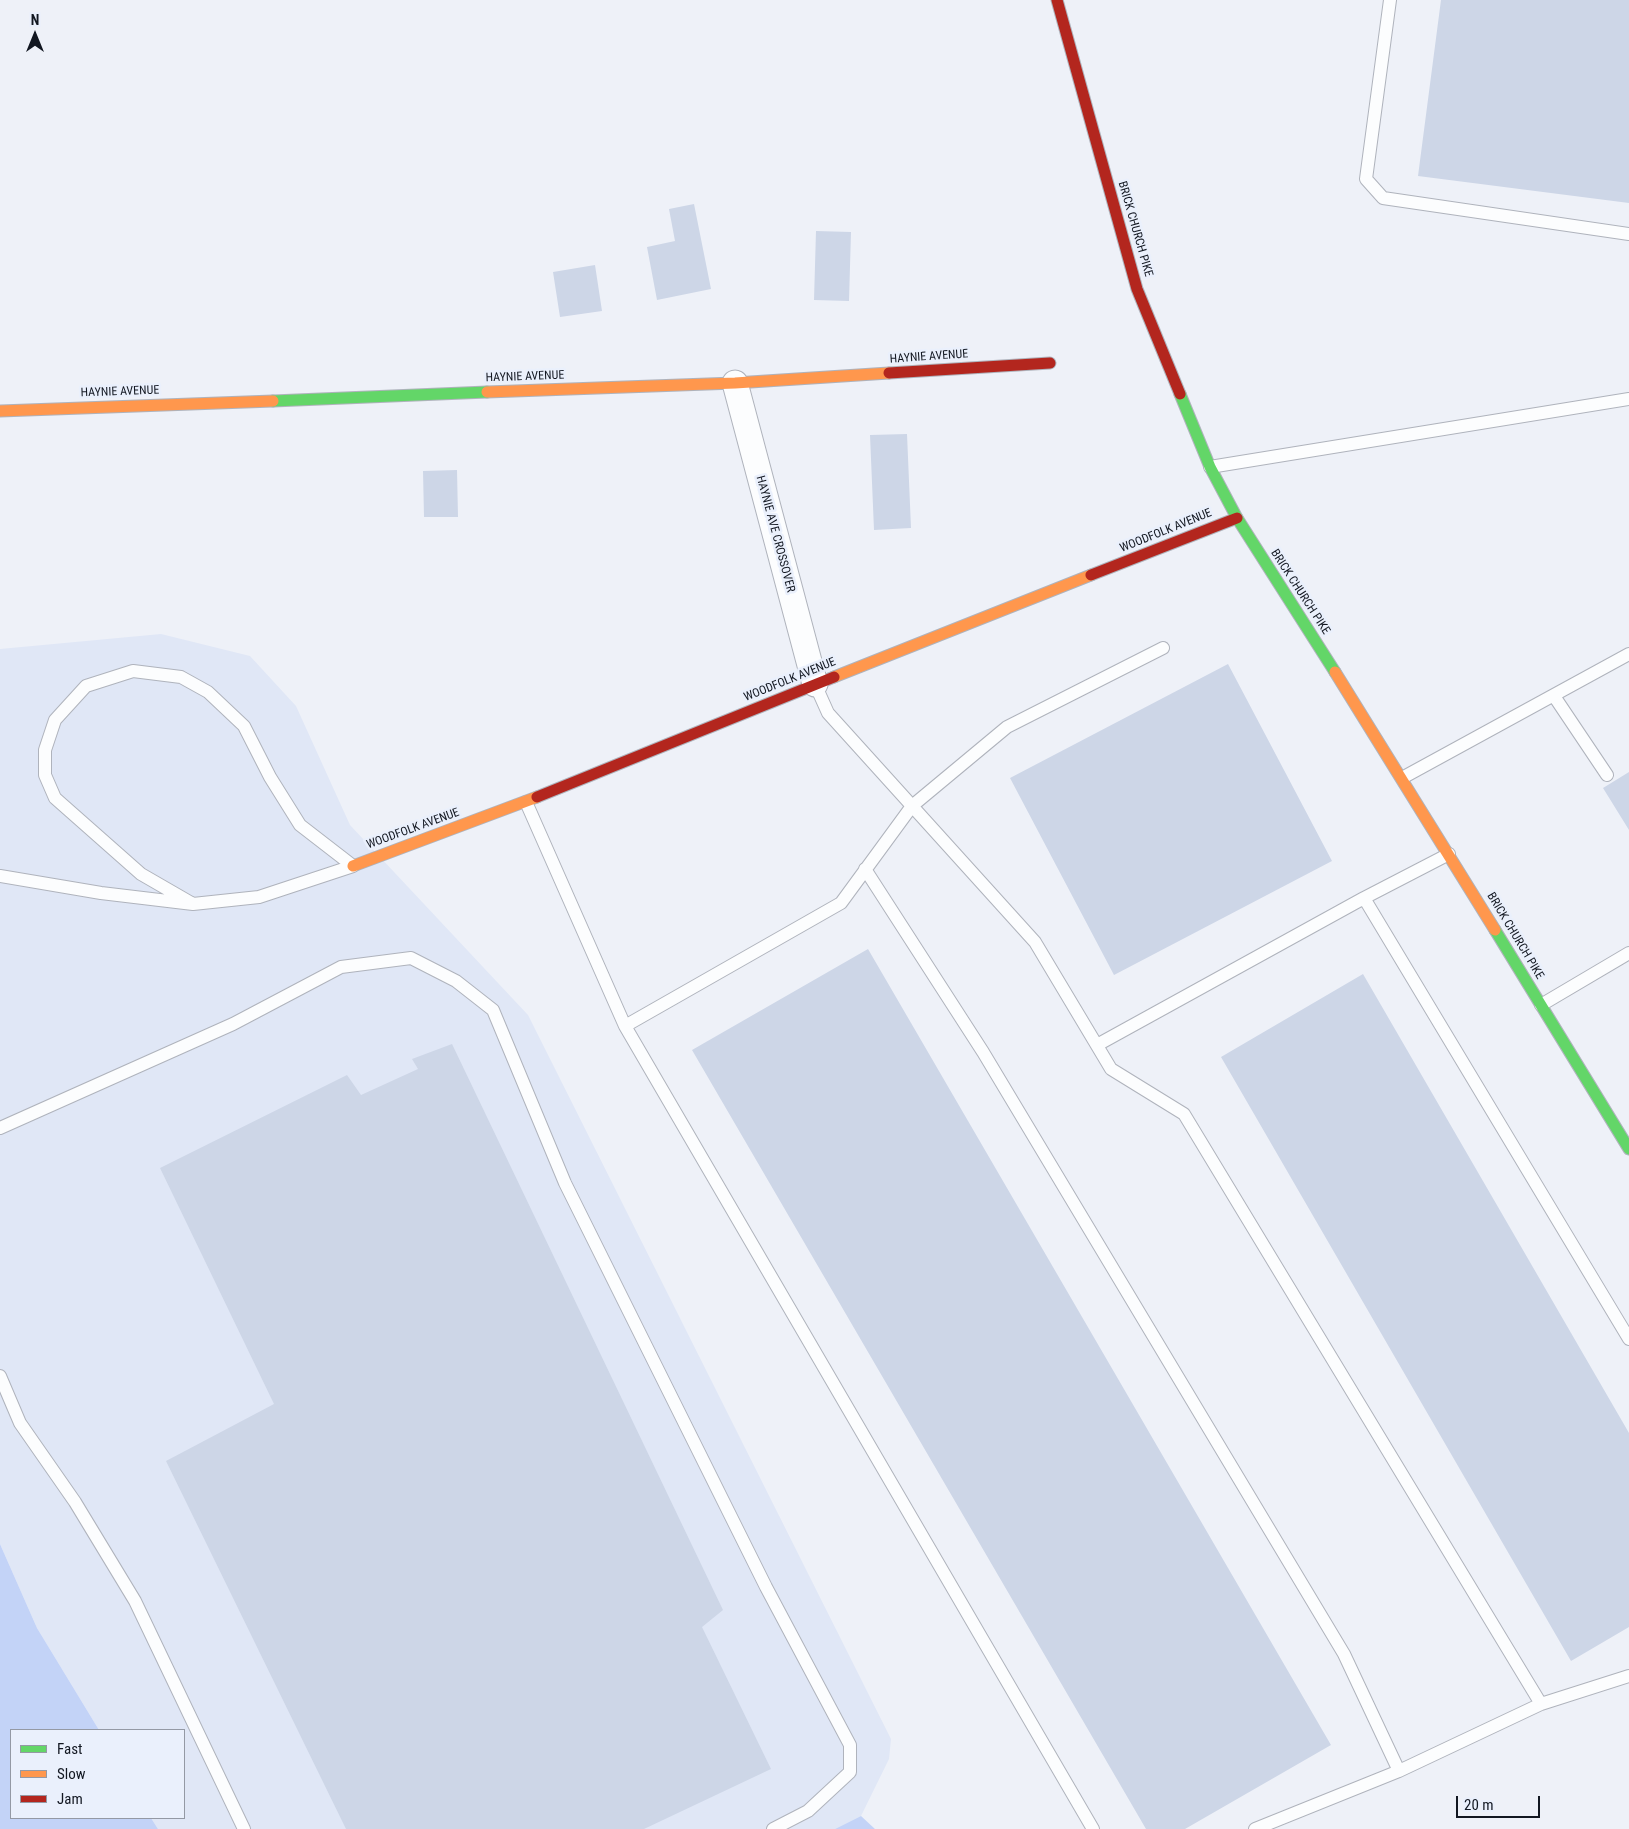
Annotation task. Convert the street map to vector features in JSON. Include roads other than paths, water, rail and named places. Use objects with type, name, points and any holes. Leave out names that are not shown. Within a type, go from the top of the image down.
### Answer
[{"type":"street","name":"BRICK CHURCH PIKE","points":[[1057,0],[1137,288],[1210,467],[1236,518],[1402,778],[1629,1150]]},
{"type":"street","name":"HAYNIE AVENUE","points":[[0,411],[735,383],[1050,363]]},
{"type":"street","name":"HAYNIE AVE CROSSOVER","points":[[735,383],[815,684]]},
{"type":"street","name":"WOODFOLK AVENUE","points":[[353,866],[526,802],[815,684],[1236,518]]},
{"type":"lane","points":[[1390,0],[1366,178],[1383,198],[1629,234]]},
{"type":"lane","points":[[1210,467],[1629,399]]},
{"type":"lane","points":[[624,1026],[841,903],[912,806],[1006,727],[1164,648]]},
{"type":"lane","points":[[1402,778],[1629,654]]},
{"type":"lane","points":[[193,904],[141,874],[55,798],[46,775],[45,750],[55,720],[86,686],[133,671],[181,677],[208,692],[244,726],[270,777],[300,825],[353,866]]},
{"type":"lane","points":[[815,684],[828,713],[1035,942],[1111,1069],[1184,1114],[1541,1704]]},
{"type":"lane","points":[[1554,696],[1607,775]]},
{"type":"lane","points":[[526,802],[624,1026],[1093,1829]]},
{"type":"lane","points":[[1097,1045],[1364,898],[1449,854]]},
{"type":"lane","points":[[0,876],[101,893],[193,904],[259,897],[353,866]]},
{"type":"lane","points":[[865,869],[983,1052],[1344,1654],[1399,1771]]},
{"type":"lane","points":[[1364,898],[1629,1338]]},
{"type":"lane","points":[[1541,1005],[1629,953]]},
{"type":"lane","points":[[0,1128],[233,1024],[341,967],[411,958],[456,981],[493,1010],[565,1183],[766,1587],[850,1745],[850,1772],[808,1812],[773,1829]]},
{"type":"lane","points":[[0,1376],[20,1423],[75,1502],[135,1601],[244,1829]]},
{"type":"lane","points":[[1255,1829],[1399,1771],[1541,1704],[1629,1676]]}]
